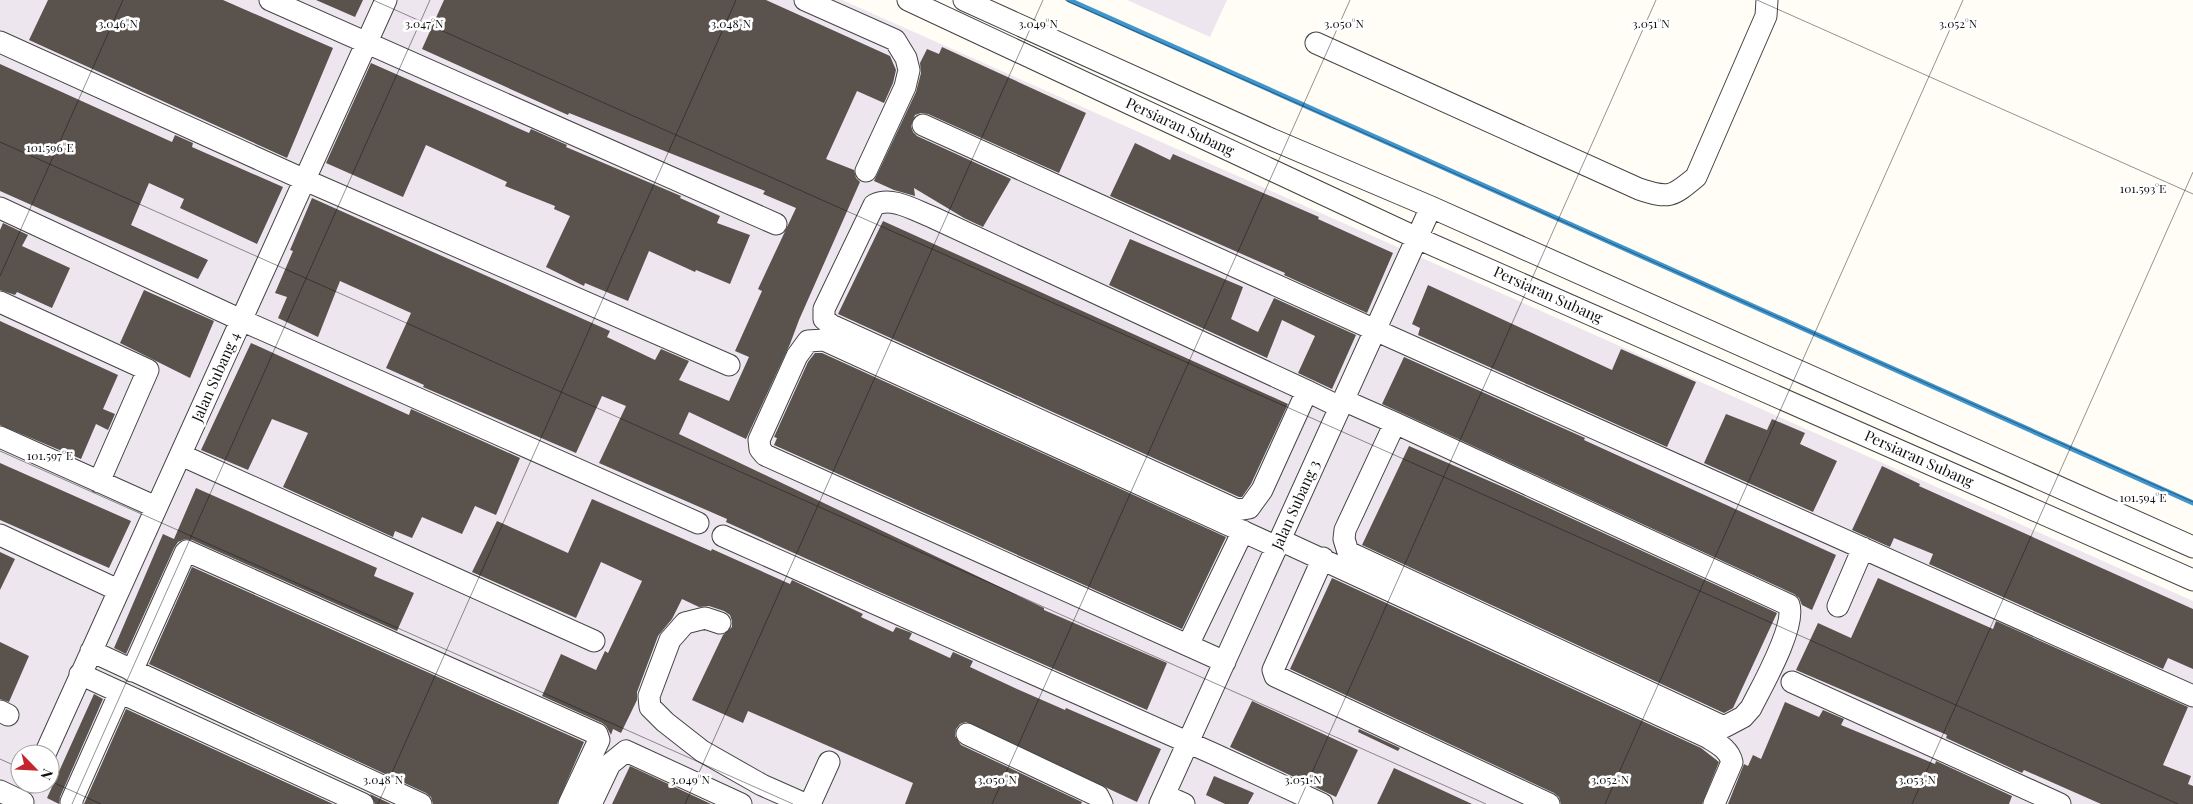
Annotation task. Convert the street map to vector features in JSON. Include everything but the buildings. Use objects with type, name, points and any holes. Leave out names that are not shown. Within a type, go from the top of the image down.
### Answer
[{"type":"street","points":[[270,0],[776,224]]},
{"type":"street","name":"Jalan Subang 4","points":[[49,744],[386,0]]},
{"type":"street","points":[[806,0],[895,40],[906,58],[909,70],[905,88],[866,172]]},
{"type":"street","name":"Persiaran Subang","points":[[908,0],[1417,238],[2193,580]]},
{"type":"street","name":"Persiaran Subang","points":[[964,0],[1271,139],[1432,207],[2193,547]]},
{"type":"street","points":[[1316,43],[1639,189],[1659,196],[1676,194],[1696,177],[1766,16],[1767,0]]},
{"type":"street","points":[[0,42],[305,180],[729,365]]},
{"type":"street","points":[[923,125],[1375,330],[2193,696]]},
{"type":"street","points":[[1307,391],[1262,490],[1249,508],[1237,510],[831,326],[824,318],[824,309],[874,205],[882,201],[894,202],[932,217],[1307,391],[1395,423],[1789,604],[1791,617],[1786,634],[1751,708],[1743,717],[1724,727],[1348,552],[1344,539],[1345,530],[1395,423]]},
{"type":"street","name":"Jalan Subang 3","points":[[1162,800],[1432,207]]},
{"type":"street","points":[[0,208],[241,320],[698,523]]},
{"type":"street","points":[[0,302],[148,370],[99,482]]},
{"type":"street","points":[[1225,662],[764,455],[760,449],[759,440],[796,356],[808,341],[824,340],[1243,531],[1323,558],[1698,733],[1723,746],[1730,755],[1732,762],[1714,804]]},
{"type":"street","points":[[0,437],[156,507]]},
{"type":"street","points":[[181,455],[594,641]]},
{"type":"street","points":[[1188,645],[1243,531]]},
{"type":"street","points":[[0,535],[118,590]]},
{"type":"street","points":[[723,536],[1188,742],[1322,804]]},
{"type":"street","points":[[1838,606],[1863,548]]},
{"type":"street","points":[[132,671],[188,550],[597,734],[599,740],[569,804]]},
{"type":"street","points":[[1323,558],[1274,670],[1275,676],[1549,804]]},
{"type":"street","points":[[720,624],[705,618],[685,624],[670,640],[649,696],[650,708],[702,751],[762,785],[805,804]]},
{"type":"street","points":[[91,652],[421,804]]},
{"type":"street","points":[[80,674],[363,804]]},
{"type":"street","points":[[1792,682],[2060,804]]},
{"type":"street","points":[[72,804],[71,802],[120,692]]},
{"type":"street","points":[[967,734],[1098,796],[1102,804]]},
{"type":"street","points":[[591,804],[610,764],[626,751],[741,804]]},
{"type":"street","points":[[810,804],[829,762]]},
{"type":"street","points":[[0,791],[26,797]]},
{"type":"street","points":[[1162,800],[1184,804]]},
{"type":"shaded area","points":[[0,0],[842,0],[2193,601],[2193,804],[0,804]]},
{"type":"shaded area","points":[[1127,0],[1227,0],[1210,37]]},
{"type":"waterway","points":[[1069,0],[2193,503]]}]
